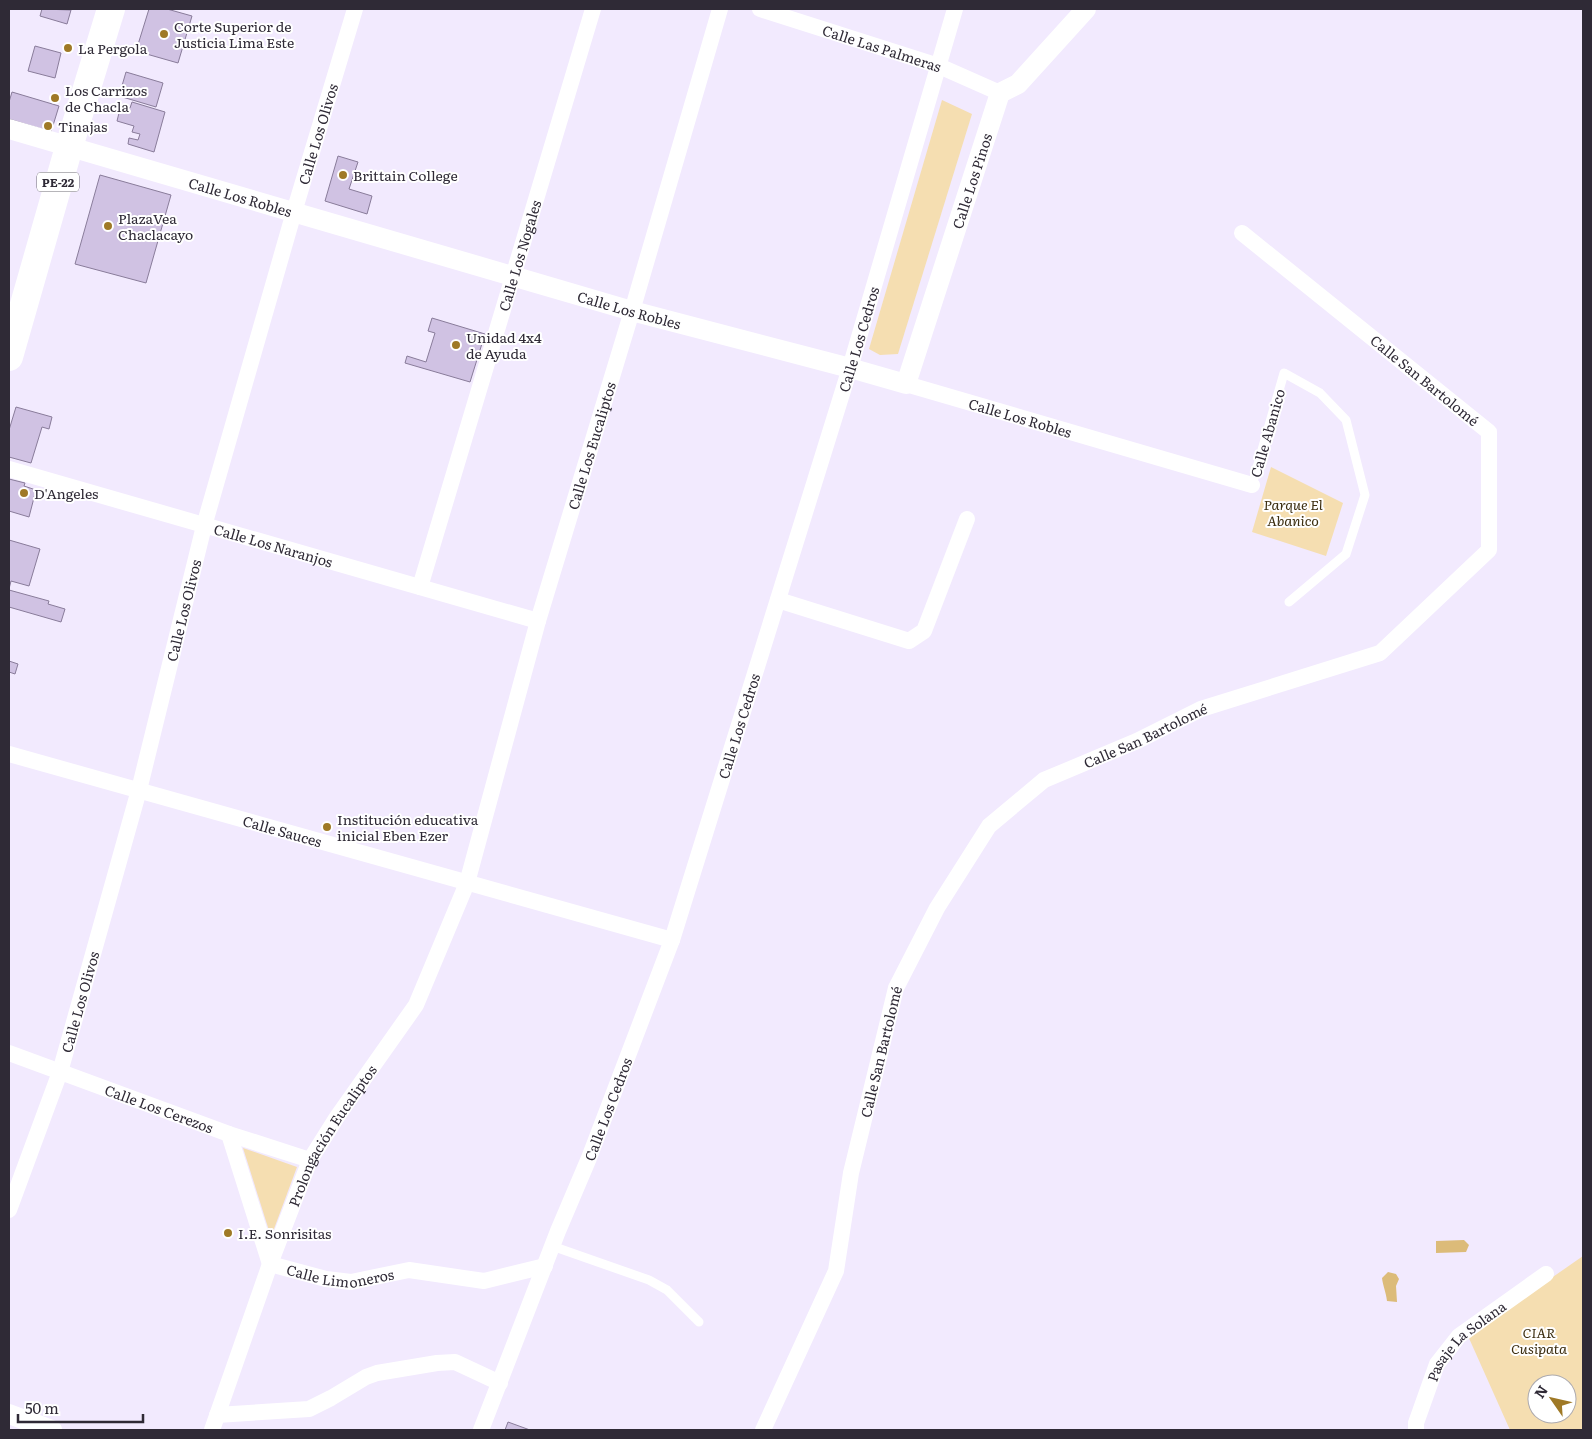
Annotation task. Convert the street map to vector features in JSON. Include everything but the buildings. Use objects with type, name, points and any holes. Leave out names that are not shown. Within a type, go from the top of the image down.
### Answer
[{"type":"highway","name":"PE-22","points":[[9,357],[69,146],[111,9]]},
{"type":"street","name":"Calle Los Olivos","points":[[9,1210],[60,1072],[139,790],[204,526],[294,212],[355,9]]},
{"type":"street","name":"Calle Los Nogales","points":[[420,587],[593,9]]},
{"type":"street","name":"Calle Los Eucaliptos","points":[[467,883],[538,621],[632,311],[720,9]]},
{"type":"street","name":"Calle Las Palmeras","points":[[760,9],[939,66],[1000,93]]},
{"type":"street","name":"Calle Los Cedros","points":[[481,1430],[552,1246],[589,1158],[672,940],[850,368],[955,9]]},
{"type":"street","points":[[1000,93],[1018,84],[1086,9]]},
{"type":"street","name":"Calle Los Pinos","points":[[906,384],[1000,93]]},
{"type":"street","name":"Calle Los Robles","points":[[9,129],[632,311],[850,368],[1252,485]]},
{"type":"street","name":"Calle San Bartolomé","points":[[763,1430],[836,1271],[851,1173],[896,988],[936,908],[989,826],[1044,780],[1137,741],[1201,709],[1380,653],[1489,550],[1489,432],[1242,233]]},
{"type":"street","name":"Calle Los Naranjos","points":[[9,469],[538,621]]},
{"type":"street","points":[[778,600],[909,641],[924,631],[966,519]]},
{"type":"street","name":"Calle Sauces","points":[[9,754],[672,940]]},
{"type":"street","name":"Prolongación Eucaliptos","points":[[215,1423],[270,1264],[310,1160],[416,1005],[467,883]]},
{"type":"street","name":"Calle Los Cerezos","points":[[9,1053],[229,1134],[310,1160]]},
{"type":"street","name":"Calle Limoneros","points":[[229,1134],[270,1264],[326,1279],[351,1282],[409,1270],[484,1281],[545,1266]]},
{"type":"street","name":"Pasaje La Solana","points":[[1416,1430],[1416,1423],[1437,1364],[1459,1336],[1546,1274]]},
{"type":"street","points":[[215,1423],[309,1409],[366,1377],[377,1373],[437,1363],[455,1362],[500,1383]]},
{"type":"street","points":[[9,1414],[52,1430]]},
{"type":"lane","name":"Calle Abanico","points":[[1252,485],[1284,373],[1320,393],[1346,420],[1365,495],[1346,554],[1289,602]]},
{"type":"lane","points":[[552,1246],[649,1280],[667,1290],[700,1322]]},
{"type":"green space","points":[[942,100],[972,114],[898,354],[880,355],[869,349]]},
{"type":"green space","name":"Parque El Abanico","points":[[1271,467],[1343,503],[1326,556],[1252,532]]},
{"type":"green space","points":[[243,1148],[297,1167],[271,1237]]},
{"type":"green space","name":"CIAR Cusipata","points":[[1583,1256],[1583,1430],[1510,1430],[1468,1336]]},
{"type":"shaded area","points":[[1464,1240],[1469,1245],[1466,1252],[1436,1253],[1436,1241]]},
{"type":"shaded area","points":[[1388,1272],[1396,1274],[1399,1279],[1396,1286],[1397,1302],[1387,1301],[1382,1278]]},
{"type":"place","name":"Corte Superior de Justicia Lima Este","points":[[164,34]]},
{"type":"place","name":"La Pergola","points":[[68,48]]},
{"type":"place","name":"Los Carrizos de Chacla","points":[[55,98]]},
{"type":"place","name":"Tinajas","points":[[48,126]]},
{"type":"place","name":"Brittain College","points":[[343,175]]},
{"type":"place","name":"PlazaVea Chaclacayo","points":[[108,226]]},
{"type":"place","name":"Unidad 4x4 de Ayuda","points":[[456,345]]},
{"type":"place","name":"D'Angeles","points":[[24,493]]},
{"type":"place","name":"Institución educativa inicial Eben Ezer","points":[[327,827]]},
{"type":"place","name":"I.E. Sonrisitas","points":[[228,1233]]}]
